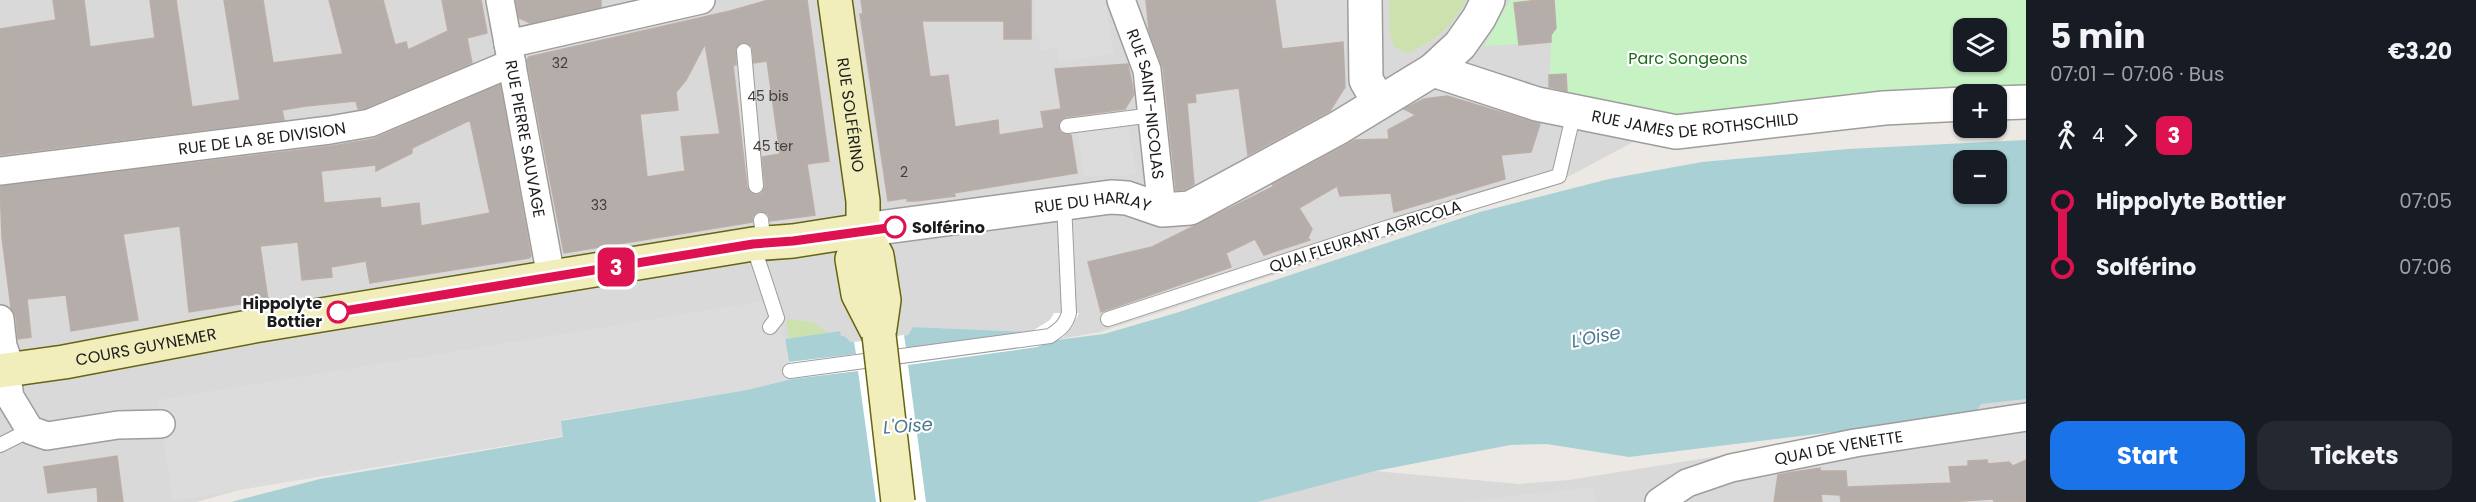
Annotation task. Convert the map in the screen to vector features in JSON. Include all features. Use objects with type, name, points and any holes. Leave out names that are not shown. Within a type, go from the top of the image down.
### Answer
[{"type":"main road","name":"RUE SOLFÉRINO","points":[[835,0],[863,201],[863,230],[877,256],[883,292],[879,335],[898,502]]},
{"type":"main road","name":"COURS GUYNEMER","points":[[5,370],[64,362],[254,326],[550,277],[759,236],[793,241],[863,230]]},
{"type":"street","name":"RUE PIERRE SAUVAGE","points":[[500,0],[550,277]]},
{"type":"street","name":"RUE DE LA 8E DIVISION","points":[[0,171],[370,123],[510,53],[701,0]]},
{"type":"street","name":"RUE SAINT-NICOLAS","points":[[1121,0],[1147,70],[1154,115],[1162,210]]},
{"type":"street","points":[[1365,0],[1366,80],[1379,102]]},
{"type":"street","name":"RUE DU HARLAY","points":[[863,230],[1110,197],[1127,198],[1162,210],[1190,208],[1338,128],[1433,70],[1460,45],[1479,18],[1488,0]]},
{"type":"street","name":"RUE JAMES DE ROTHSCHILD","points":[[1433,70],[1537,104],[1676,132],[1884,108],[1953,105]]},
{"type":"street","points":[[2007,103],[2026,102]]},
{"type":"street","points":[[0,319],[10,397],[30,430],[47,436],[160,416]]},
{"type":"street","name":"QUAI DE VENETTE","points":[[1657,502],[1687,483],[1731,468],[1855,443],[2026,417]]},
{"type":"lane","points":[[744,51],[756,186]]},
{"type":"lane","name":"QUAI FLEURANT AGRICOLA","points":[[1108,319],[1383,229],[1559,176],[1574,112]]},
{"type":"lane","points":[[1067,126],[1154,115]]},
{"type":"lane","points":[[790,371],[1050,336],[1061,329],[1069,313],[1064,203]]},
{"type":"lane","points":[[759,236],[777,318],[770,327]]},
{"type":"lane","points":[[0,445],[30,430]]},
{"type":"shaded area","points":[[0,0],[2026,0],[2026,89],[2007,90],[2007,84],[1953,84],[1953,92],[1892,94],[1680,117],[1560,181],[1100,332],[1041,342],[1032,332],[913,327],[908,335],[850,342],[841,336],[839,331],[785,339],[196,502],[0,502]]},
{"type":"shaded area","points":[[1035,0],[1105,0],[1114,54],[1059,62],[1056,48],[1040,51],[1040,39],[1035,35]]},
{"type":"shaded area","points":[[1126,112],[1136,174],[1084,176],[1076,120]]},
{"type":"shaded area","points":[[777,299],[792,379],[747,390],[562,420],[564,436],[173,501],[157,400]]},
{"type":"shaded area","points":[[2026,398],[2026,502],[1248,502],[1375,471],[1519,484],[1569,480],[1974,415],[1981,404]]},
{"type":"shaded area","points":[[1593,487],[1596,502],[1460,502]]},
{"type":"green space","points":[[1389,0],[1467,0],[1442,32],[1408,53],[1394,47],[1390,33]]},
{"type":"green space","name":"Parc Songeons","points":[[1510,0],[2026,0],[2026,89],[2007,90],[2007,84],[1953,84],[1953,92],[1892,94],[1680,117],[1549,92],[1551,42],[1484,46]]},
{"type":"green space","points":[[788,319],[813,322],[828,333],[789,338],[786,321]]},
{"type":"water","name":"L'Oise","points":[[2026,140],[2026,399],[1981,404],[1974,415],[1629,457],[1547,444],[1510,445],[1375,471],[1257,502],[231,502],[320,479],[563,437],[561,421],[747,390],[792,379],[785,339],[840,331],[841,336],[851,342],[908,335],[913,327],[1032,332],[1041,342],[1104,334],[1176,313],[1480,212],[1609,179],[1702,162],[1848,149]]},
{"type":"pier","points":[[1054,313],[1079,313],[1072,327],[1063,337],[1037,347],[908,365],[926,502],[876,502],[858,371],[792,379],[789,362],[856,354],[854,342],[904,335],[906,348],[1029,333],[1050,320]]},
{"type":"building","points":[[53,0],[84,0],[90,47],[155,38],[150,0],[176,0],[192,107],[240,100],[224,0],[263,0],[273,63],[343,54],[329,0],[383,0],[395,45],[406,42],[408,50],[448,31],[442,0],[481,0],[487,33],[467,38],[472,63],[366,108],[358,109],[356,101],[306,106],[282,110],[284,120],[0,155],[0,29],[56,20]]},
{"type":"building","points":[[516,0],[601,0],[601,7],[530,23],[519,18]]},
{"type":"building","points":[[768,0],[807,0],[829,161],[807,164],[815,215],[770,221],[768,214],[759,211],[753,216],[752,222],[564,253],[527,60],[529,57],[730,11]],"holes":[[[743,42],[752,46],[754,63],[767,61],[780,154],[762,157],[765,186],[762,193],[757,195],[752,194],[747,187],[733,65],[736,65],[736,48]],[[705,44],[720,134],[681,137],[685,171],[647,177],[640,114],[678,110],[676,92],[686,80]]]},
{"type":"building","points":[[861,0],[1031,0],[1031,39],[1004,39],[1004,21],[922,21],[930,77],[948,75],[955,127],[998,120],[999,135],[1044,128],[1041,112],[1061,109],[1055,69],[1128,64],[1134,94],[1125,109],[1066,117],[1059,122],[1060,132],[1071,135],[1077,173],[954,193],[955,196],[916,201],[907,201],[907,198],[888,201],[860,14],[863,14]]},
{"type":"building","points":[[1146,0],[1275,0],[1282,49],[1343,42],[1345,87],[1330,111],[1248,155],[1239,88],[1195,94],[1196,102],[1187,103],[1194,184],[1185,190],[1176,190],[1163,68],[1149,30]]},
{"type":"building","points":[[1554,0],[1556,28],[1551,35],[1551,42],[1519,45],[1514,3]]},
{"type":"building","points":[[1566,74],[1567,91],[1549,87],[1549,75]]},
{"type":"building","points":[[500,85],[531,256],[370,283],[366,261],[331,267],[332,277],[302,280],[298,242],[260,246],[268,300],[189,312],[180,226],[123,234],[138,320],[71,331],[66,295],[27,299],[31,337],[18,339],[16,317],[11,308],[2,237],[0,186],[332,146],[373,139]],"holes":[[[470,120],[490,213],[421,226],[419,203],[381,208],[380,198],[324,203],[321,171],[376,165],[376,171],[412,153],[412,148]]]},
{"type":"building","points":[[1447,96],[1540,124],[1531,152],[1501,155],[1505,179],[1394,212],[1391,193],[1340,196],[1337,186],[1299,208],[1312,229],[1308,238],[1310,240],[1264,255],[1255,239],[1226,253],[1231,267],[1101,312],[1088,262],[1152,247],[1276,185],[1272,185],[1355,140],[1389,139],[1388,130],[1416,115],[1404,109],[1424,99]]},
{"type":"building","points":[[117,456],[123,502],[98,502],[97,487],[48,493],[44,467]]},
{"type":"building","points":[[1987,460],[1988,464],[2009,462],[2013,466],[2026,460],[2026,502],[1994,502],[1993,499],[1947,502],[1841,502],[1840,495],[1821,494],[1822,502],[1774,502],[1778,475],[1787,473],[1820,468],[1820,471],[1846,471],[1847,487],[1951,483],[1949,467],[1968,466],[1968,461]]},
{"type":"bus line","name":"3","points":[[338,312],[753,244],[895,227]]},
{"type":"place","name":"Solférino","points":[[895,227]]},
{"type":"place","name":"Hippolyte Bottier","points":[[338,312]]}]
